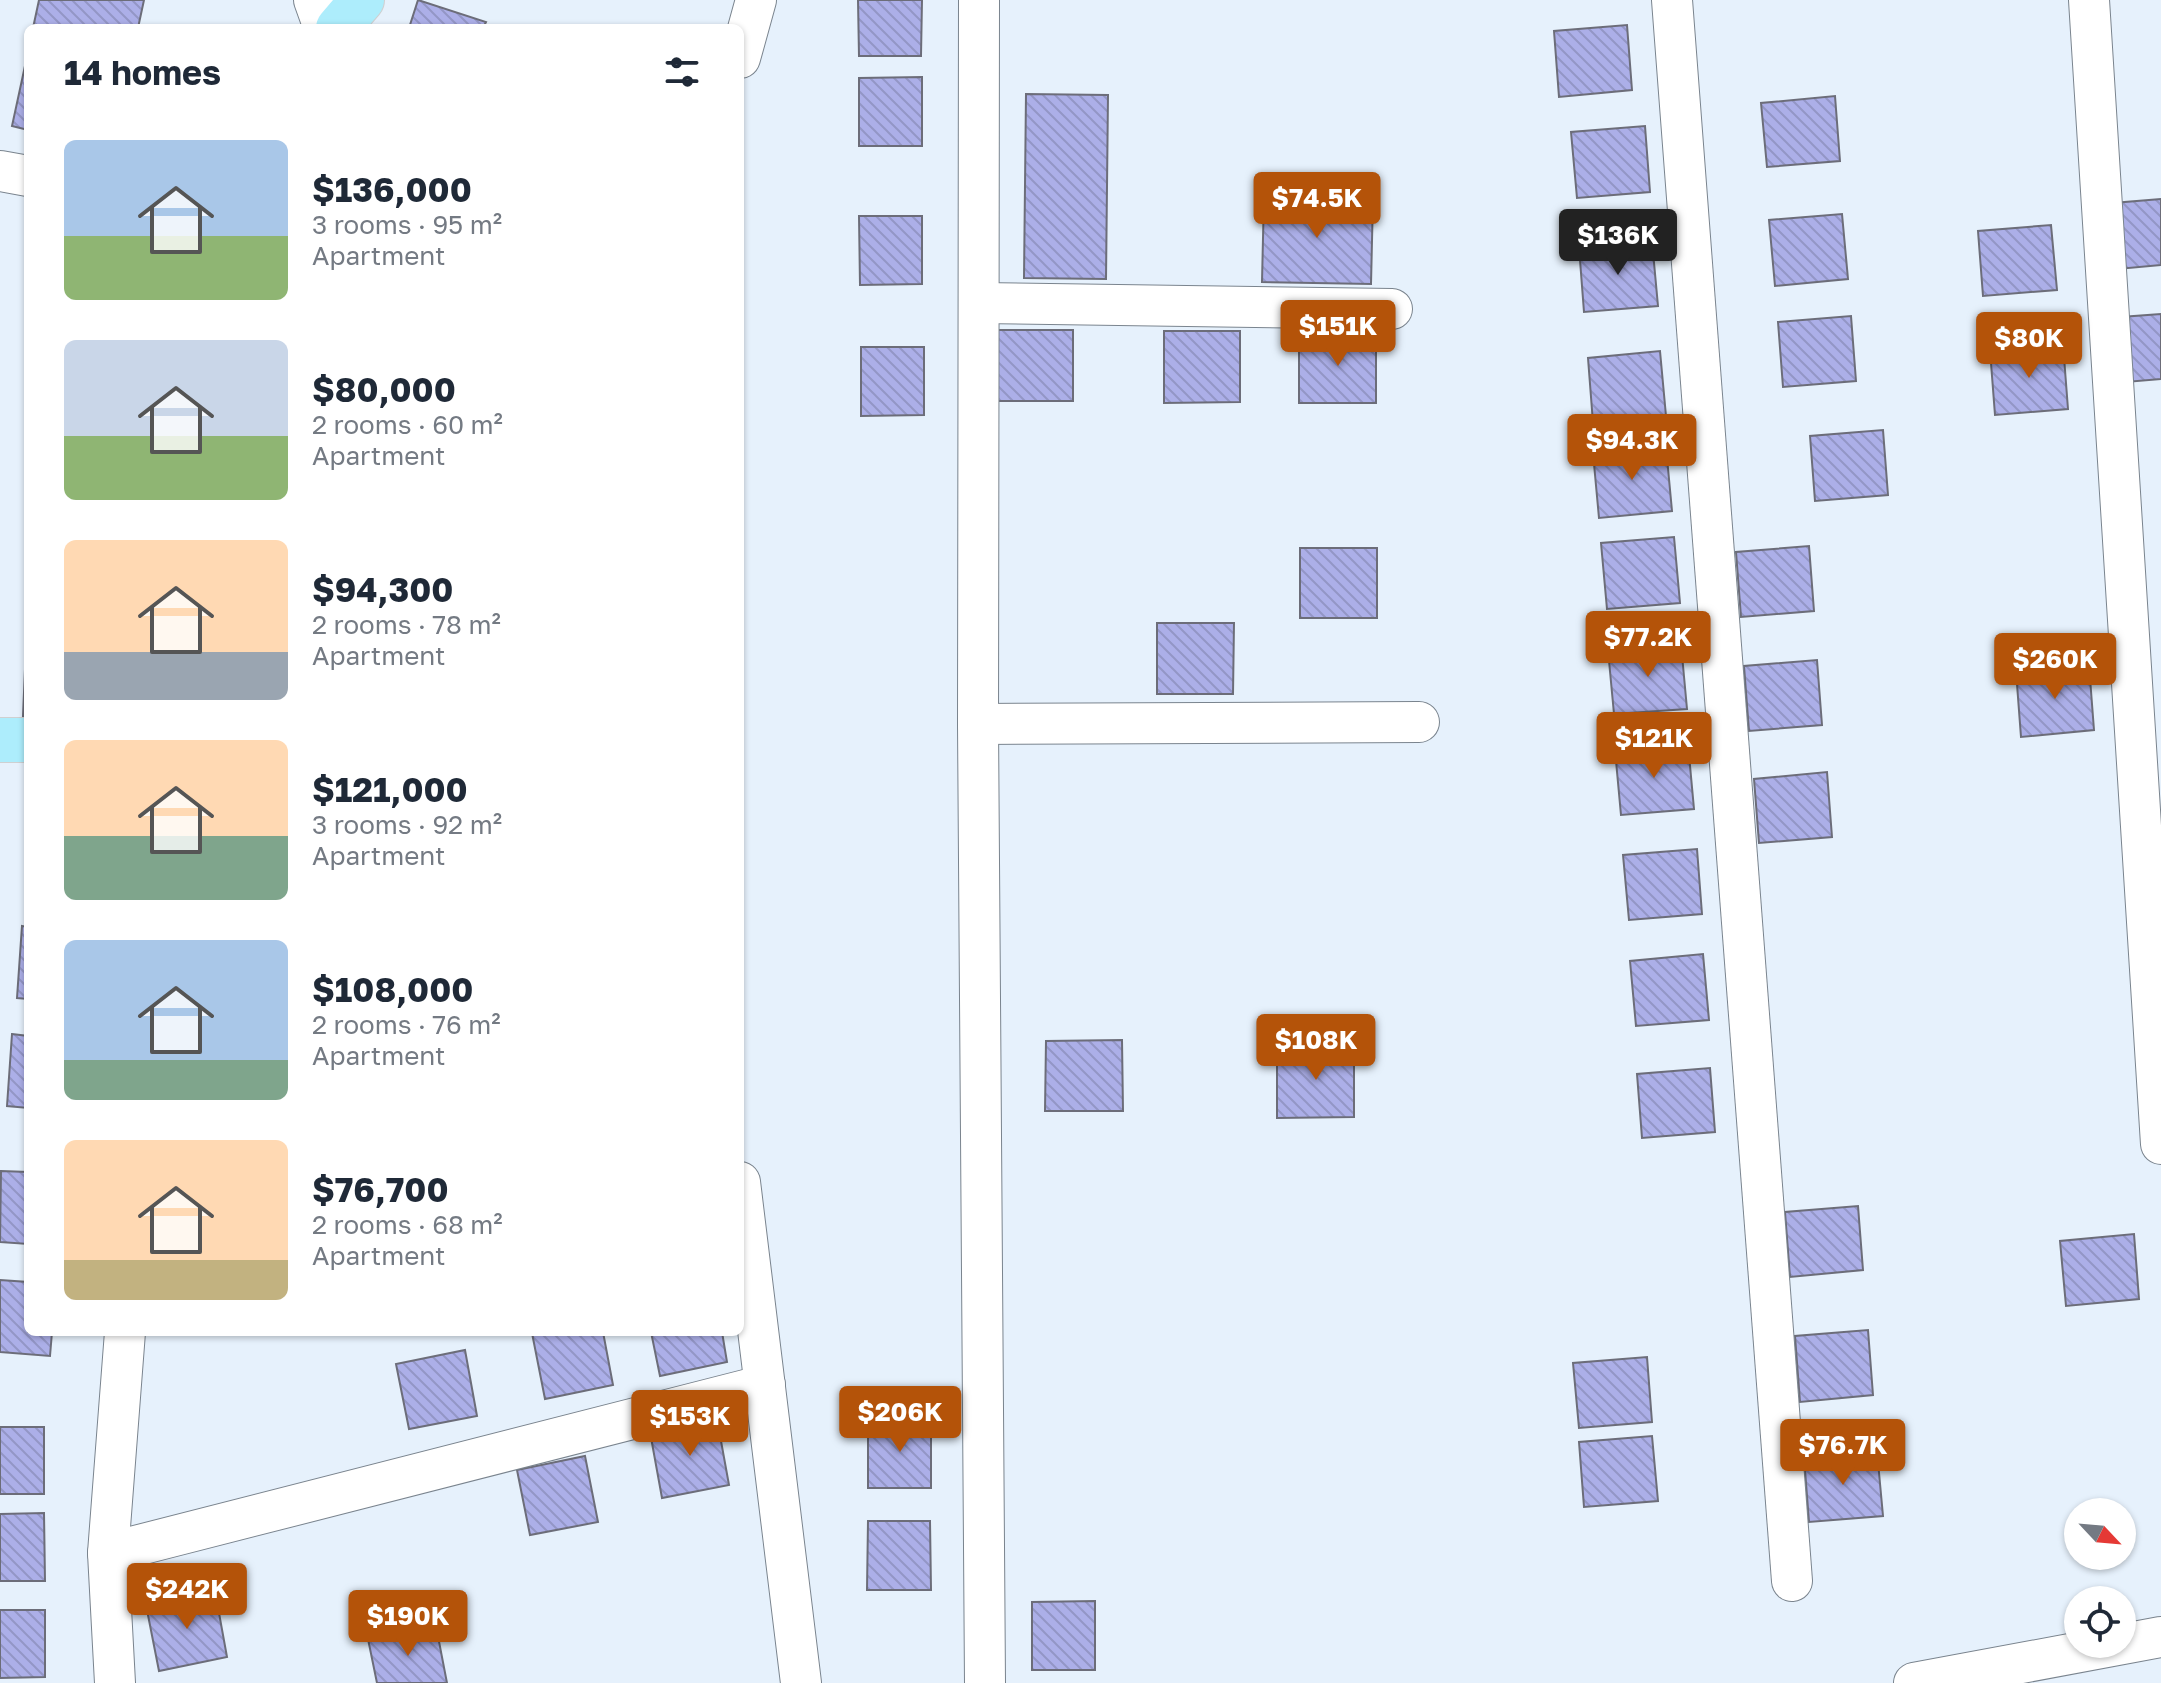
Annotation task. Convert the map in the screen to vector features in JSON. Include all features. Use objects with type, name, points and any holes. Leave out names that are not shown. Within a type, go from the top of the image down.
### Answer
[{"type":"main road","points":[[341,24],[362,0]]},
{"type":"main road","points":[[0,740],[24,740]]},
{"type":"street","points":[[314,0],[323,24]]},
{"type":"street","points":[[744,44],[756,0]]},
{"type":"street","points":[[979,0],[978,724],[985,1683]]},
{"type":"street","points":[[1672,0],[1792,1581]]},
{"type":"street","points":[[2089,0],[2161,1144]]},
{"type":"street","points":[[0,171],[24,175]]},
{"type":"street","points":[[979,303],[1392,309]]},
{"type":"street","points":[[978,724],[1419,722]]},
{"type":"street","points":[[744,1214],[801,1683]]},
{"type":"street","points":[[115,1683],[108,1553],[125,1336]]},
{"type":"street","points":[[108,1553],[765,1385]]},
{"type":"street","points":[[1914,1683],[2161,1637]]},
{"type":"building","points":[[39,0],[144,0],[139,24],[34,24]]},
{"type":"building","points":[[418,0],[486,22],[485,24],[410,24]]},
{"type":"building","points":[[858,0],[922,0],[921,56],[859,56]]},
{"type":"building","points":[[1627,25],[1632,90],[1559,97],[1554,31]]},
{"type":"building","points":[[24,70],[24,129],[12,126]]},
{"type":"building","points":[[922,77],[922,146],[859,146],[859,78]]},
{"type":"building","points":[[1026,94],[1108,95],[1106,279],[1024,278]]},
{"type":"building","points":[[1835,96],[1840,161],[1767,167],[1761,103]]},
{"type":"building","points":[[1645,126],[1650,192],[1577,198],[1571,132]]},
{"type":"building","points":[[1264,195],[1373,198],[1371,284],[1262,282]]},
{"type":"building","points":[[2161,199],[2161,265],[2118,269],[2113,203]]},
{"type":"building","points":[[1842,214],[1848,279],[1775,286],[1769,220]]},
{"type":"building","points":[[859,216],[922,216],[922,284],[860,285]]},
{"type":"building","points":[[2051,225],[2057,290],[1983,296],[1978,231]]},
{"type":"building","points":[[1652,241],[1658,306],[1584,312],[1579,247]]},
{"type":"building","points":[[2161,314],[2161,379],[2126,382],[2121,317]]},
{"type":"building","points":[[1851,316],[1856,381],[1783,387],[1778,322]]},
{"type":"building","points":[[995,330],[1073,330],[1073,401],[996,401]]},
{"type":"building","points":[[1164,331],[1240,331],[1240,402],[1164,403]]},
{"type":"building","points":[[1299,332],[1376,332],[1376,403],[1299,403]]},
{"type":"building","points":[[2063,344],[2068,409],[1995,415],[1990,350]]},
{"type":"building","points":[[861,347],[924,347],[924,415],[861,416]]},
{"type":"building","points":[[1660,351],[1666,416],[1593,423],[1588,358]]},
{"type":"building","points":[[1883,430],[1888,495],[1815,501],[1810,436]]},
{"type":"building","points":[[1666,447],[1672,511],[1599,518],[1593,453]]},
{"type":"building","points":[[1674,537],[1680,603],[1607,609],[1601,543]]},
{"type":"building","points":[[1809,546],[1814,611],[1741,617],[1736,552]]},
{"type":"building","points":[[1300,548],[1377,548],[1377,618],[1300,618]]},
{"type":"building","points":[[1157,623],[1234,623],[1233,694],[1157,694]]},
{"type":"building","points":[[1681,644],[1687,709],[1614,714],[1608,650]]},
{"type":"building","points":[[1817,660],[1822,725],[1749,731],[1744,666]]},
{"type":"building","points":[[2089,665],[2094,730],[2021,737],[2016,671]]},
{"type":"building","points":[[1688,744],[1694,809],[1621,815],[1615,750]]},
{"type":"building","points":[[1827,772],[1832,837],[1759,843],[1754,779]]},
{"type":"building","points":[[1697,849],[1702,914],[1629,920],[1623,855]]},
{"type":"building","points":[[22,926],[24,999],[17,998]]},
{"type":"building","points":[[1703,954],[1709,1020],[1636,1026],[1630,961]]},
{"type":"building","points":[[12,1034],[24,1036],[24,1108],[7,1106]]},
{"type":"building","points":[[1122,1040],[1123,1111],[1045,1111],[1046,1041]]},
{"type":"building","points":[[1354,1046],[1354,1117],[1277,1118],[1277,1047]]},
{"type":"building","points":[[1710,1068],[1715,1132],[1642,1138],[1637,1074]]},
{"type":"building","points":[[1,1171],[24,1172],[24,1244],[0,1242]]},
{"type":"building","points":[[1858,1206],[1863,1270],[1790,1277],[1785,1212]]},
{"type":"building","points":[[2134,1234],[2139,1299],[2066,1306],[2060,1241]]},
{"type":"building","points":[[0,1280],[24,1282],[24,1336],[52,1336],[50,1356],[0,1352]]},
{"type":"building","points":[[1868,1330],[1873,1395],[1800,1402],[1795,1336]]},
{"type":"building","points":[[533,1336],[604,1336],[613,1385],[545,1399]]},
{"type":"building","points":[[652,1336],[723,1336],[727,1362],[660,1376]]},
{"type":"building","points":[[465,1350],[477,1416],[409,1429],[396,1364]]},
{"type":"building","points":[[1647,1357],[1652,1422],[1579,1428],[1573,1363]]},
{"type":"building","points":[[717,1419],[729,1485],[662,1498],[650,1432]]},
{"type":"building","points":[[868,1420],[931,1420],[931,1488],[868,1488]]},
{"type":"building","points":[[0,1427],[44,1427],[44,1494],[0,1494]]},
{"type":"building","points":[[1652,1436],[1658,1501],[1584,1507],[1579,1442]]},
{"type":"building","points":[[1877,1451],[1883,1516],[1809,1522],[1804,1457]]},
{"type":"building","points":[[585,1456],[598,1522],[530,1535],[517,1470]]},
{"type":"building","points":[[44,1513],[45,1581],[0,1581],[0,1514]]},
{"type":"building","points":[[868,1521],[930,1521],[931,1590],[867,1590]]},
{"type":"building","points":[[215,1591],[227,1657],[159,1671],[146,1605]]},
{"type":"building","points":[[1095,1601],[1095,1670],[1032,1670],[1032,1602]]},
{"type":"building","points":[[0,1610],[45,1610],[45,1677],[0,1678]]},
{"type":"building","points":[[436,1626],[447,1683],[377,1683],[368,1639]]}]
